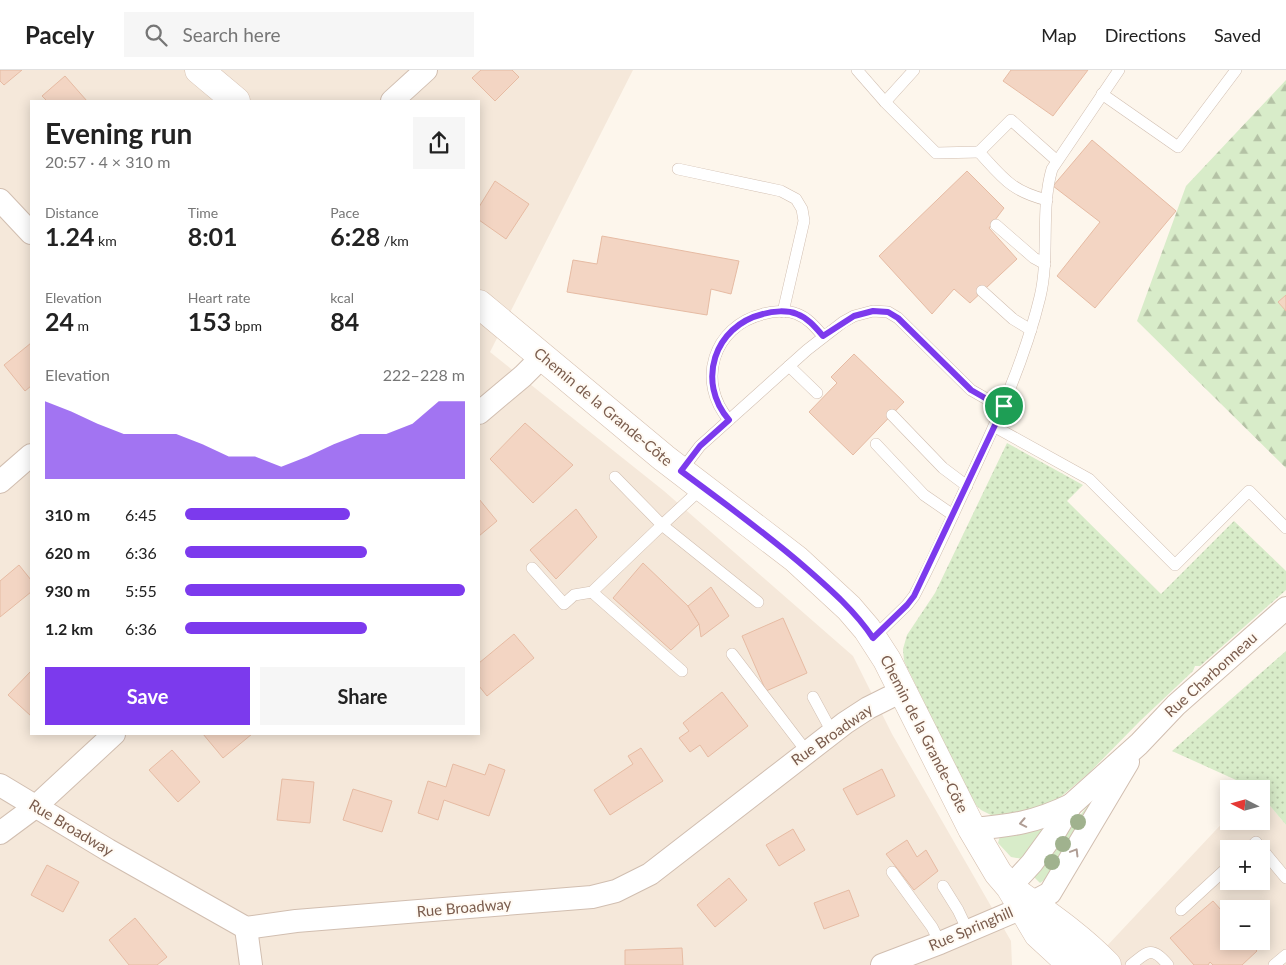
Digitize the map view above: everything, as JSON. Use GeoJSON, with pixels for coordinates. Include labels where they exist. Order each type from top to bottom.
{"type":"FeatureCollection","features":[{"type":"Feature","properties":{"kind":"main road"},"geometry":{"type":"LineString","coordinates":[[199,70],[235,100]]}},
{"type":"Feature","properties":{"kind":"main road","name":"Chemin de la Grande-Côte"},"geometry":{"type":"LineString","coordinates":[[481,309],[681,471],[781,547],[849,608],[873,638],[887,660],[972,829],[998,873],[1021,899],[1038,934],[1063,957],[1077,965]]}},
{"type":"Feature","properties":{"kind":"main road","name":"Chemin de la Grande-Côte"},"geometry":{"type":"LineString","coordinates":[[1021,899],[1059,922],[1111,964]]}},
{"type":"Feature","properties":{"kind":"street"},"geometry":{"type":"LineString","coordinates":[[393,100],[426,70]]}},
{"type":"Feature","properties":{"kind":"street"},"geometry":{"type":"LineString","coordinates":[[0,200],[30,232]]}},
{"type":"Feature","properties":{"kind":"street"},"geometry":{"type":"LineString","coordinates":[[480,411],[523,376],[542,357]]}},
{"type":"Feature","properties":{"kind":"street"},"geometry":{"type":"LineString","coordinates":[[0,482],[30,456]]}},
{"type":"Feature","properties":{"kind":"street","name":"Rue Charbonneau"},"geometry":{"type":"LineString","coordinates":[[972,829],[1002,827],[1032,821],[1054,814],[1071,805],[1139,744],[1176,705],[1286,608]]}},
{"type":"Feature","properties":{"kind":"street","name":"Rue Broadway"},"geometry":{"type":"LineString","coordinates":[[0,785],[108,850],[246,928],[296,921],[576,899],[616,891],[650,874],[832,732],[868,708],[902,691]]}},
{"type":"Feature","properties":{"kind":"street"},"geometry":{"type":"LineString","coordinates":[[0,833],[35,807],[113,735]]}},
{"type":"Feature","properties":{"kind":"street","name":"Rue Charbonneau"},"geometry":{"type":"LineString","coordinates":[[1071,805],[1032,864],[1021,899],[1050,893],[1139,744]]}},
{"type":"Feature","properties":{"kind":"street","name":"Rue Springhill"},"geometry":{"type":"LineString","coordinates":[[882,965],[968,930],[1021,899]]}},
{"type":"Feature","properties":{"kind":"street"},"geometry":{"type":"LineString","coordinates":[[246,928],[251,965]]}},
{"type":"Feature","properties":{"kind":"lane"},"geometry":{"type":"LineString","coordinates":[[857,70],[885,102],[936,153],[979,152],[1011,120],[1056,160]]}},
{"type":"Feature","properties":{"kind":"lane"},"geometry":{"type":"LineString","coordinates":[[885,102],[914,70]]}},
{"type":"Feature","properties":{"kind":"lane"},"geometry":{"type":"LineString","coordinates":[[873,638],[914,596],[995,427],[1031,330],[1040,295],[1045,264],[1049,179],[1056,160],[1119,70]]}},
{"type":"Feature","properties":{"kind":"lane"},"geometry":{"type":"LineString","coordinates":[[1102,94],[1178,147],[1236,70]]}},
{"type":"Feature","properties":{"kind":"lane"},"geometry":{"type":"LineString","coordinates":[[979,152],[1012,186],[1029,196],[1047,200]]}},
{"type":"Feature","properties":{"kind":"lane"},"geometry":{"type":"LineString","coordinates":[[678,169],[780,190],[791,195],[800,204],[804,221],[783,312]]}},
{"type":"Feature","properties":{"kind":"lane"},"geometry":{"type":"LineString","coordinates":[[996,225],[1034,258],[1045,264]]}},
{"type":"Feature","properties":{"kind":"lane"},"geometry":{"type":"LineString","coordinates":[[982,292],[1013,319],[1031,330]]}},
{"type":"Feature","properties":{"kind":"lane"},"geometry":{"type":"LineString","coordinates":[[681,471],[700,446],[823,336],[843,322],[864,312],[880,311],[894,314],[971,390],[1004,406]]}},
{"type":"Feature","properties":{"kind":"lane"},"geometry":{"type":"LineString","coordinates":[[729,420],[718,406],[712,389],[713,368],[718,350],[731,330],[744,320],[769,312],[783,312],[803,317],[823,336]]}},
{"type":"Feature","properties":{"kind":"lane"},"geometry":{"type":"LineString","coordinates":[[789,366],[817,393]]}},
{"type":"Feature","properties":{"kind":"lane"},"geometry":{"type":"LineString","coordinates":[[892,415],[943,468],[967,486]]}},
{"type":"Feature","properties":{"kind":"lane"},"geometry":{"type":"LineString","coordinates":[[995,427],[1089,479],[1176,565],[1249,491],[1286,528]]}},
{"type":"Feature","properties":{"kind":"lane"},"geometry":{"type":"LineString","coordinates":[[876,444],[924,495],[953,515]]}},
{"type":"Feature","properties":{"kind":"lane"},"geometry":{"type":"LineString","coordinates":[[615,477],[662,525],[758,602]]}},
{"type":"Feature","properties":{"kind":"lane"},"geometry":{"type":"LineString","coordinates":[[532,568],[564,604],[574,596],[592,592],[702,487]]}},
{"type":"Feature","properties":{"kind":"lane"},"geometry":{"type":"LineString","coordinates":[[592,592],[682,670]]}},
{"type":"Feature","properties":{"kind":"lane"},"geometry":{"type":"LineString","coordinates":[[732,654],[806,752]]}},
{"type":"Feature","properties":{"kind":"lane"},"geometry":{"type":"LineString","coordinates":[[813,697],[832,732]]}},
{"type":"Feature","properties":{"kind":"lane"},"geometry":{"type":"LineString","coordinates":[[1270,859],[1286,878]]}},
{"type":"Feature","properties":{"kind":"lane"},"geometry":{"type":"LineString","coordinates":[[892,872],[932,926],[940,943]]}},
{"type":"Feature","properties":{"kind":"lane"},"geometry":{"type":"LineString","coordinates":[[1181,910],[1220,874]]}},
{"type":"Feature","properties":{"kind":"lane"},"geometry":{"type":"LineString","coordinates":[[943,886],[968,930]]}},
{"type":"Feature","properties":{"kind":"lane"},"geometry":{"type":"LineString","coordinates":[[1111,964],[1151,952],[1159,954],[1168,965]]}},
{"type":"Feature","properties":{"kind":"lane"},"geometry":{"type":"LineString","coordinates":[[1274,965],[1286,955]]}},
{"type":"Feature","properties":{"kind":"shaded area"},"geometry":{"type":"Polygon","coordinates":[[[0,70],[633,70],[490,352],[664,491],[853,656],[892,734],[1011,941],[1012,965],[0,965],[0,70]]]}},
{"type":"Feature","properties":{"kind":"shaded area"},"geometry":{"type":"Polygon","coordinates":[[[1270,806],[1286,825],[1286,965],[1089,965],[1220,826],[1220,830],[1270,830],[1270,806]]]}},
{"type":"Feature","properties":{"kind":"green space"},"geometry":{"type":"Polygon","coordinates":[[[1286,80],[1286,295],[1278,302],[1286,311],[1286,468],[1137,321],[1186,186],[1286,80]]]}},
{"type":"Feature","properties":{"kind":"green space"},"geometry":{"type":"Polygon","coordinates":[[[1007,443],[1083,485],[1067,501],[1161,594],[1234,521],[1286,571],[1286,590],[1200,666],[1195,666],[1193,671],[1089,773],[1050,806],[995,817],[981,810],[972,801],[904,661],[903,649],[907,635],[935,593],[1007,443]]]}},
{"type":"Feature","properties":{"kind":"green space"},"geometry":{"type":"Polygon","coordinates":[[[1286,651],[1286,825],[1270,806],[1270,780],[1236,780],[1172,751],[1286,651]]]}},
{"type":"Feature","properties":{"kind":"green space"},"geometry":{"type":"Polygon","coordinates":[[[1089,804],[1091,806],[1047,878],[1040,883],[1033,876],[1089,804]]]}},
{"type":"Feature","properties":{"kind":"green space"},"geometry":{"type":"Polygon","coordinates":[[[1042,825],[1047,830],[1023,859],[1011,857],[998,843],[1000,836],[1042,825]]]}},
{"type":"Feature","properties":{"kind":"building"},"geometry":{"type":"Polygon","coordinates":[[[0,70],[22,70],[4,85],[0,81],[0,70]]]}},
{"type":"Feature","properties":{"kind":"building"},"geometry":{"type":"Polygon","coordinates":[[[481,70],[512,70],[519,77],[495,101],[472,78],[481,70]]]}},
{"type":"Feature","properties":{"kind":"building"},"geometry":{"type":"Polygon","coordinates":[[[1011,70],[1088,70],[1053,116],[1003,81],[1011,70]]]}},
{"type":"Feature","properties":{"kind":"building"},"geometry":{"type":"Polygon","coordinates":[[[65,76],[86,100],[46,100],[42,96],[65,76]]]}},
{"type":"Feature","properties":{"kind":"building"},"geometry":{"type":"Polygon","coordinates":[[[1092,140],[1176,211],[1095,308],[1057,276],[1100,222],[1053,186],[1092,140]]]}},
{"type":"Feature","properties":{"kind":"building"},"geometry":{"type":"Polygon","coordinates":[[[967,171],[1004,208],[989,228],[1017,259],[970,303],[954,289],[932,314],[879,256],[967,171]]]}},
{"type":"Feature","properties":{"kind":"building"},"geometry":{"type":"Polygon","coordinates":[[[495,181],[529,204],[506,239],[480,221],[480,205],[495,181]]]}},
{"type":"Feature","properties":{"kind":"building"},"geometry":{"type":"Polygon","coordinates":[[[602,236],[739,261],[731,294],[711,289],[707,315],[567,292],[573,260],[597,264],[602,236]]]}},
{"type":"Feature","properties":{"kind":"building"},"geometry":{"type":"Polygon","coordinates":[[[1286,295],[1286,311],[1278,302],[1286,295]]]}},
{"type":"Feature","properties":{"kind":"building"},"geometry":{"type":"Polygon","coordinates":[[[30,344],[30,387],[25,391],[4,365],[30,344]]]}},
{"type":"Feature","properties":{"kind":"building"},"geometry":{"type":"Polygon","coordinates":[[[854,354],[904,402],[853,455],[809,412],[837,383],[831,377],[854,354]]]}},
{"type":"Feature","properties":{"kind":"building"},"geometry":{"type":"Polygon","coordinates":[[[525,423],[573,465],[533,503],[490,459],[525,423]]]}},
{"type":"Feature","properties":{"kind":"building"},"geometry":{"type":"Polygon","coordinates":[[[480,500],[497,521],[480,535],[480,500]]]}},
{"type":"Feature","properties":{"kind":"building"},"geometry":{"type":"Polygon","coordinates":[[[576,509],[597,537],[556,579],[530,550],[576,509]]]}},
{"type":"Feature","properties":{"kind":"building"},"geometry":{"type":"Polygon","coordinates":[[[643,563],[688,606],[699,624],[671,650],[613,598],[643,563]]]}},
{"type":"Feature","properties":{"kind":"building"},"geometry":{"type":"Polygon","coordinates":[[[19,565],[30,579],[30,593],[0,617],[0,581],[19,565]]]}},
{"type":"Feature","properties":{"kind":"building"},"geometry":{"type":"Polygon","coordinates":[[[711,587],[729,616],[701,637],[699,624],[688,606],[711,587]]]}},
{"type":"Feature","properties":{"kind":"building"},"geometry":{"type":"Polygon","coordinates":[[[783,618],[807,673],[766,691],[742,636],[783,618]]]}},
{"type":"Feature","properties":{"kind":"building"},"geometry":{"type":"Polygon","coordinates":[[[514,634],[534,658],[487,696],[480,687],[480,662],[514,634]]]}},
{"type":"Feature","properties":{"kind":"building"},"geometry":{"type":"Polygon","coordinates":[[[30,672],[30,715],[8,695],[30,672]]]}},
{"type":"Feature","properties":{"kind":"building"},"geometry":{"type":"Polygon","coordinates":[[[722,692],[748,726],[708,757],[700,745],[690,752],[679,738],[689,731],[683,723],[722,692]]]}},
{"type":"Feature","properties":{"kind":"building"},"geometry":{"type":"Polygon","coordinates":[[[204,735],[251,735],[223,758],[204,735]]]}},
{"type":"Feature","properties":{"kind":"building"},"geometry":{"type":"Polygon","coordinates":[[[641,748],[663,781],[610,815],[594,790],[633,764],[628,756],[641,748]]]}},
{"type":"Feature","properties":{"kind":"building"},"geometry":{"type":"Polygon","coordinates":[[[172,750],[200,782],[178,802],[149,770],[172,750]]]}},
{"type":"Feature","properties":{"kind":"building"},"geometry":{"type":"Polygon","coordinates":[[[453,764],[485,775],[489,764],[505,770],[489,816],[444,800],[438,820],[418,813],[428,781],[446,787],[453,764]]]}},
{"type":"Feature","properties":{"kind":"building"},"geometry":{"type":"Polygon","coordinates":[[[882,769],[895,796],[857,815],[843,789],[882,769]]]}},
{"type":"Feature","properties":{"kind":"building"},"geometry":{"type":"Polygon","coordinates":[[[282,779],[314,782],[310,823],[277,820],[282,779]]]}},
{"type":"Feature","properties":{"kind":"building"},"geometry":{"type":"Polygon","coordinates":[[[353,789],[392,801],[382,832],[343,820],[353,789]]]}},
{"type":"Feature","properties":{"kind":"building"},"geometry":{"type":"Polygon","coordinates":[[[793,829],[805,850],[779,866],[766,845],[793,829]]]}},
{"type":"Feature","properties":{"kind":"building"},"geometry":{"type":"Polygon","coordinates":[[[907,840],[917,857],[926,850],[938,871],[914,890],[886,854],[907,840]]]}},
{"type":"Feature","properties":{"kind":"building"},"geometry":{"type":"Polygon","coordinates":[[[47,865],[79,882],[63,912],[31,895],[47,865]]]}},
{"type":"Feature","properties":{"kind":"building"},"geometry":{"type":"Polygon","coordinates":[[[729,878],[747,900],[715,927],[697,905],[729,878]]]}},
{"type":"Feature","properties":{"kind":"building"},"geometry":{"type":"Polygon","coordinates":[[[849,890],[859,916],[824,929],[814,903],[849,890]]]}},
{"type":"Feature","properties":{"kind":"building"},"geometry":{"type":"Polygon","coordinates":[[[1213,901],[1220,909],[1220,950],[1257,951],[1242,965],[1213,965],[1210,962],[1208,965],[1194,965],[1170,938],[1213,901]]]}},
{"type":"Feature","properties":{"kind":"building"},"geometry":{"type":"Polygon","coordinates":[[[135,918],[167,957],[157,965],[129,965],[109,940],[135,918]]]}},
{"type":"Feature","properties":{"kind":"building"},"geometry":{"type":"Polygon","coordinates":[[[682,948],[683,965],[625,965],[625,950],[682,948]]]}},
{"type":"Feature","properties":{"kind":"route"},"geometry":{"type":"LineString","coordinates":[[880,311],[894,314],[971,390],[1004,406],[914,596],[896,617],[873,638],[867,628],[849,608],[819,580],[781,547],[681,471],[700,446],[729,420],[720,410],[712,389],[713,368],[718,350],[731,330],[737,325],[751,317],[769,312],[797,314],[810,322],[823,336],[843,322],[864,312],[880,311]]}}]}
